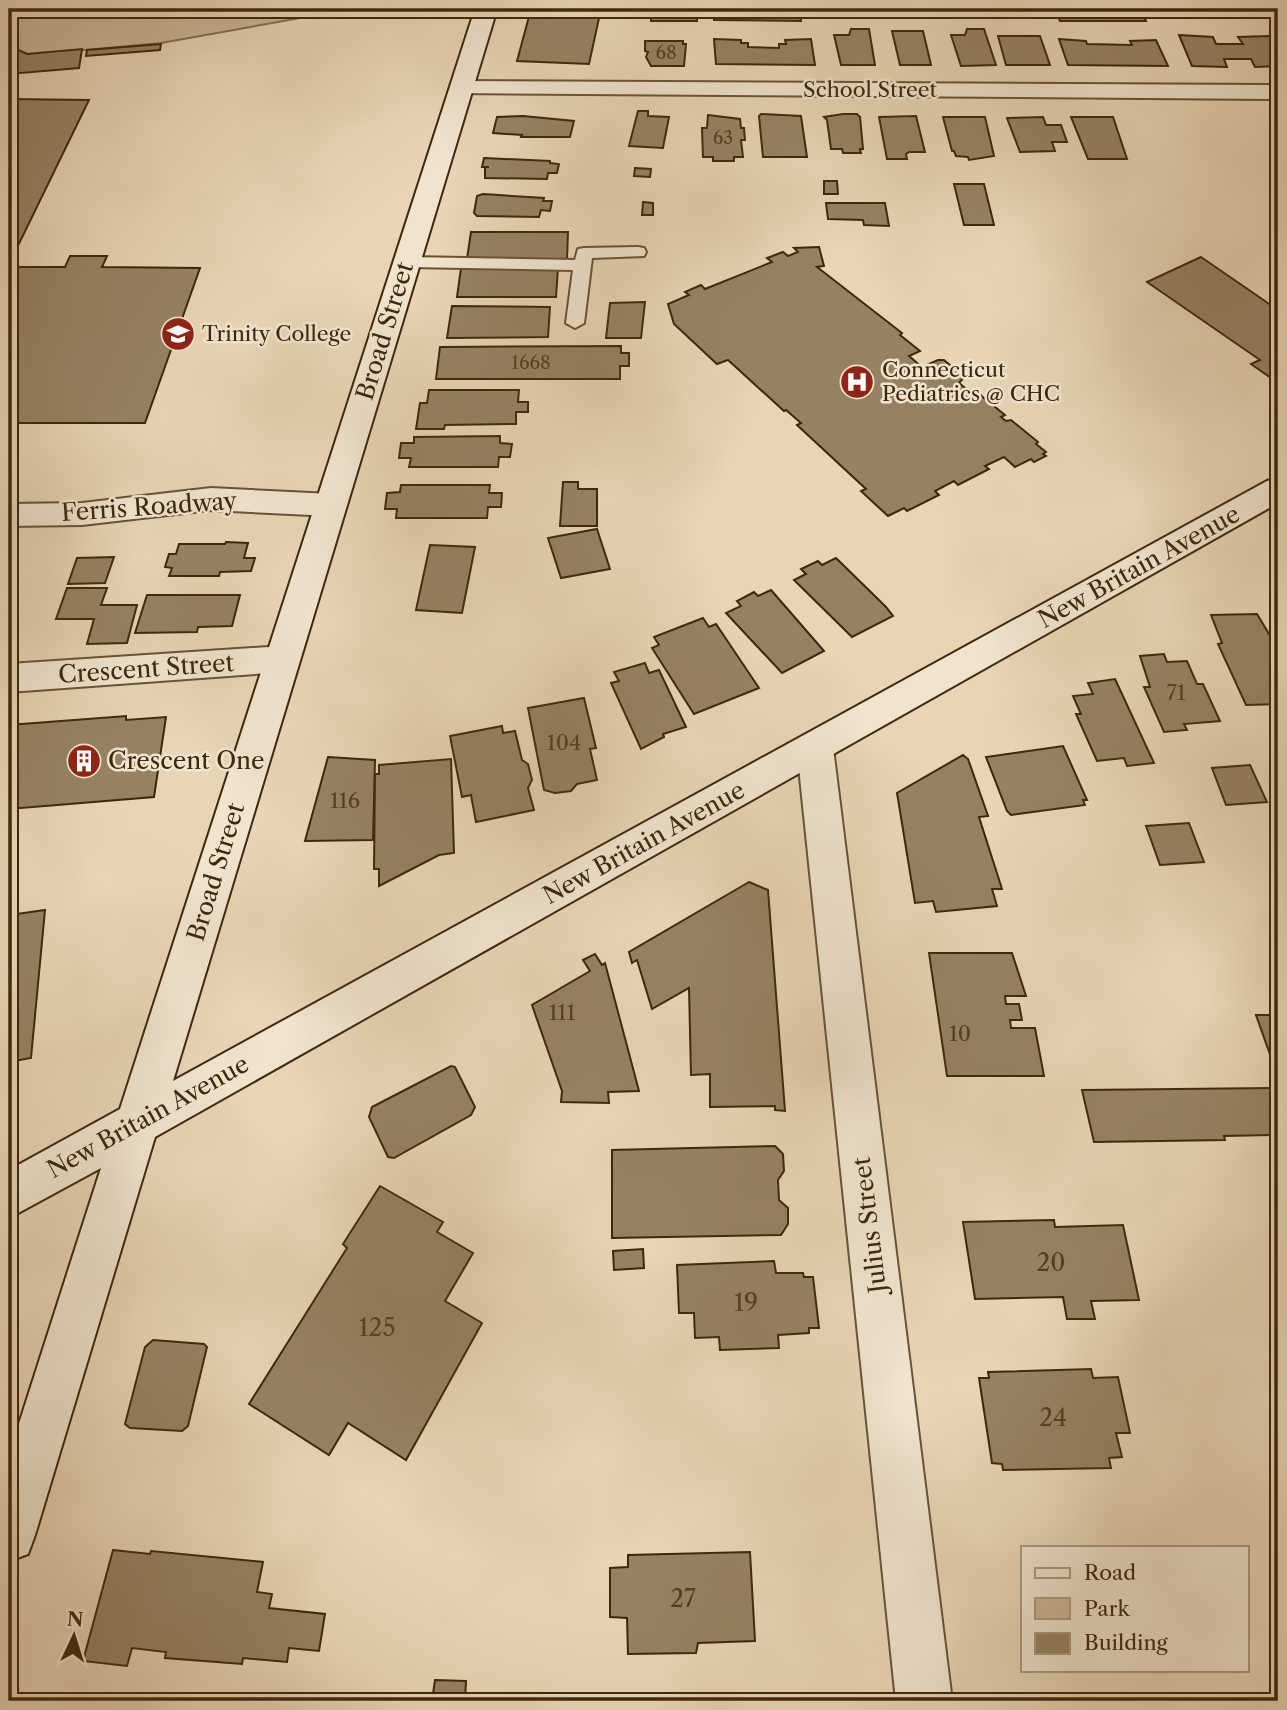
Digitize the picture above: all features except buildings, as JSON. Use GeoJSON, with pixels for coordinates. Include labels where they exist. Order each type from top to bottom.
{"type":"FeatureCollection","features":[{"type":"Feature","properties":{"kind":"main road","name":"Broad Street"},"geometry":{"type":"LineString","coordinates":[[9,1535],[18,1475],[137,1124],[486,9]]}},
{"type":"Feature","properties":{"kind":"main road","name":"School Street"},"geometry":{"type":"LineString","coordinates":[[461,88],[1278,92]]}},
{"type":"Feature","properties":{"kind":"main road","name":"New Britain Avenue"},"geometry":{"type":"LineString","coordinates":[[9,1195],[1278,489]]}},
{"type":"Feature","properties":{"kind":"main road","name":"Ferris Roadway"},"geometry":{"type":"LineString","coordinates":[[9,515],[82,513],[211,499],[331,505]]}},
{"type":"Feature","properties":{"kind":"main road","name":"Crescent Street"},"geometry":{"type":"LineString","coordinates":[[9,678],[283,659]]}},
{"type":"Feature","properties":{"kind":"main road","name":"Julius Street"},"geometry":{"type":"LineString","coordinates":[[815,748],[924,1701]]}},
{"type":"Feature","properties":{"kind":"lane"},"geometry":{"type":"LineString","coordinates":[[575,323],[584,253],[638,252]]}},
{"type":"Feature","properties":{"kind":"lane"},"geometry":{"type":"LineString","coordinates":[[407,262],[583,265]]}},
{"type":"Feature","properties":{"kind":"green space"},"geometry":{"type":"Polygon","coordinates":[[[9,9],[350,9],[161,43],[30,55],[9,46],[9,9]]]}},
{"type":"Feature","properties":{"kind":"place","name":"Trinity College"},"geometry":{"type":"Point","coordinates":[178,334]}},
{"type":"Feature","properties":{"kind":"place","name":"Connecticut Pediatrics @ CHC"},"geometry":{"type":"Point","coordinates":[857,382]}},
{"type":"Feature","properties":{"kind":"place","name":"Crescent One"},"geometry":{"type":"Point","coordinates":[84,761]}}]}
